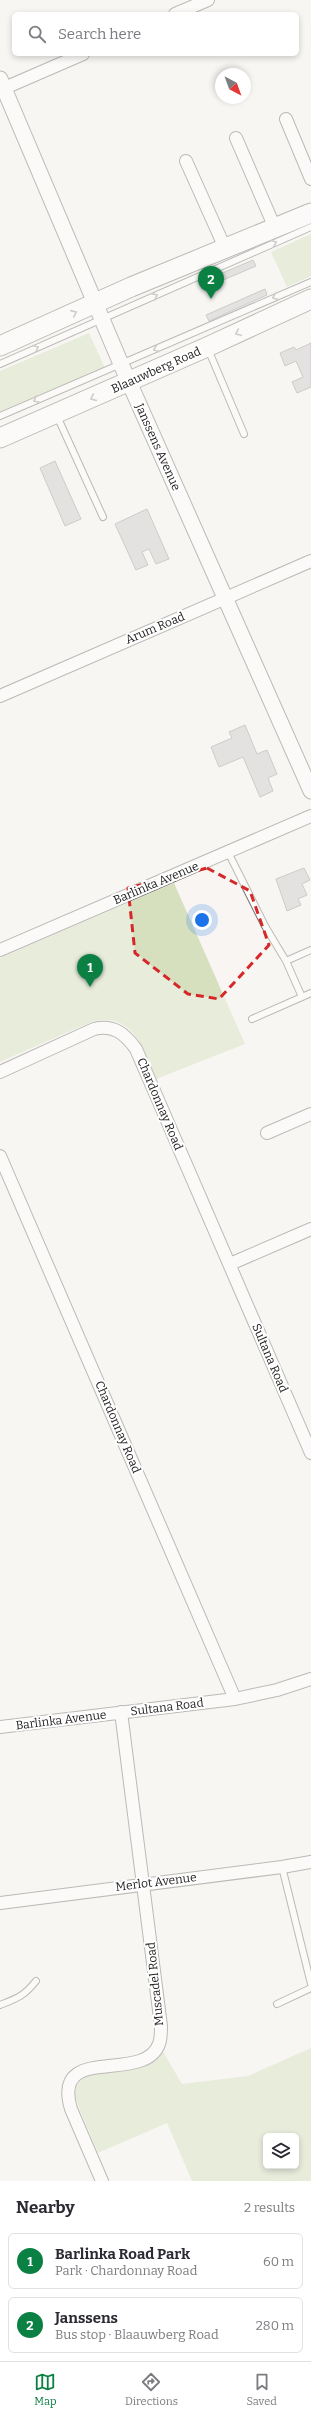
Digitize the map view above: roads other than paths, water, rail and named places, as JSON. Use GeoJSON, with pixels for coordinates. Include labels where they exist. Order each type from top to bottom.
{"type":"FeatureCollection","features":[{"type":"Feature","properties":{"kind":"main road"},"geometry":{"type":"LineString","coordinates":[[0,346],[100,311],[225,248],[311,213]]}},
{"type":"Feature","properties":{"kind":"main road","name":"Blaauwberg Road"},"geometry":{"type":"LineString","coordinates":[[0,438],[56,415],[311,299]]}},
{"type":"Feature","properties":{"kind":"street"},"geometry":{"type":"LineString","coordinates":[[180,12],[208,0]]}},
{"type":"Feature","properties":{"kind":"street"},"geometry":{"type":"LineString","coordinates":[[1,86],[78,56]]}},
{"type":"Feature","properties":{"kind":"street","name":"Janssens Avenue"},"geometry":{"type":"LineString","coordinates":[[1,86],[100,311],[121,364],[311,791]]}},
{"type":"Feature","properties":{"kind":"street"},"geometry":{"type":"LineString","coordinates":[[286,119],[311,179]]}},
{"type":"Feature","properties":{"kind":"street"},"geometry":{"type":"LineString","coordinates":[[236,138],[275,228]]}},
{"type":"Feature","properties":{"kind":"street"},"geometry":{"type":"LineString","coordinates":[[186,161],[225,248]]}},
{"type":"Feature","properties":{"kind":"street","name":"Arum Road"},"geometry":{"type":"LineString","coordinates":[[0,696],[311,561]]}},
{"type":"Feature","properties":{"kind":"street","name":"Barlinka Avenue"},"geometry":{"type":"LineString","coordinates":[[0,950],[311,816]]}},
{"type":"Feature","properties":{"kind":"street","name":"Chardonnay Road"},"geometry":{"type":"LineString","coordinates":[[0,1072],[94,1029],[110,1028],[126,1035],[136,1048],[230,1264]]}},
{"type":"Feature","properties":{"kind":"street"},"geometry":{"type":"LineString","coordinates":[[267,1133],[311,1114]]}},
{"type":"Feature","properties":{"kind":"street","name":"Chardonnay Road"},"geometry":{"type":"LineString","coordinates":[[0,1156],[235,1699]]}},
{"type":"Feature","properties":{"kind":"street"},"geometry":{"type":"LineString","coordinates":[[230,1264],[311,1229]]}},
{"type":"Feature","properties":{"kind":"street","name":"Sultana Road"},"geometry":{"type":"LineString","coordinates":[[230,1264],[311,1453]]}},
{"type":"Feature","properties":{"kind":"street","name":"Sultana Road"},"geometry":{"type":"LineString","coordinates":[[144,1884],[121,1712],[235,1699],[288,1687],[311,1679]]}},
{"type":"Feature","properties":{"kind":"street","name":"Barlinka Avenue"},"geometry":{"type":"LineString","coordinates":[[0,1727],[121,1712]]}},
{"type":"Feature","properties":{"kind":"street","name":"Merlot Avenue"},"geometry":{"type":"LineString","coordinates":[[0,1903],[282,1868],[311,1862]]}},
{"type":"Feature","properties":{"kind":"street","name":"Muscadel Road"},"geometry":{"type":"LineString","coordinates":[[102,2181],[71,2109],[68,2093],[74,2077],[81,2071],[95,2067],[125,2065],[140,2061],[155,2051],[160,2044],[161,2026],[144,1884]]}},
{"type":"Feature","properties":{"kind":"lane"},"geometry":{"type":"LineString","coordinates":[[0,364],[100,311],[311,227]]}},
{"type":"Feature","properties":{"kind":"lane"},"geometry":{"type":"LineString","coordinates":[[0,416],[311,282]]}},
{"type":"Feature","properties":{"kind":"lane"},"geometry":{"type":"LineString","coordinates":[[207,347],[244,434]]}},
{"type":"Feature","properties":{"kind":"lane"},"geometry":{"type":"LineString","coordinates":[[56,415],[103,517]]}},
{"type":"Feature","properties":{"kind":"lane"},"geometry":{"type":"LineString","coordinates":[[228,852],[265,926],[286,961],[302,998]]}},
{"type":"Feature","properties":{"kind":"lane"},"geometry":{"type":"LineString","coordinates":[[286,961],[311,950]]}},
{"type":"Feature","properties":{"kind":"lane"},"geometry":{"type":"LineString","coordinates":[[252,1019],[311,993]]}},
{"type":"Feature","properties":{"kind":"lane"},"geometry":{"type":"LineString","coordinates":[[282,1868],[311,1984]]}},
{"type":"Feature","properties":{"kind":"lane"},"geometry":{"type":"LineString","coordinates":[[0,2005],[16,2000],[26,1994],[36,1981]]}},
{"type":"Feature","properties":{"kind":"lane"},"geometry":{"type":"LineString","coordinates":[[277,2004],[311,1988]]}},
{"type":"Feature","properties":{"kind":"place","name":"Janssens"},"geometry":{"type":"Point","coordinates":[211,299]}},
{"type":"Feature","properties":{"kind":"place","name":"Barlinka Road Park"},"geometry":{"type":"Point","coordinates":[90,987]}}]}
